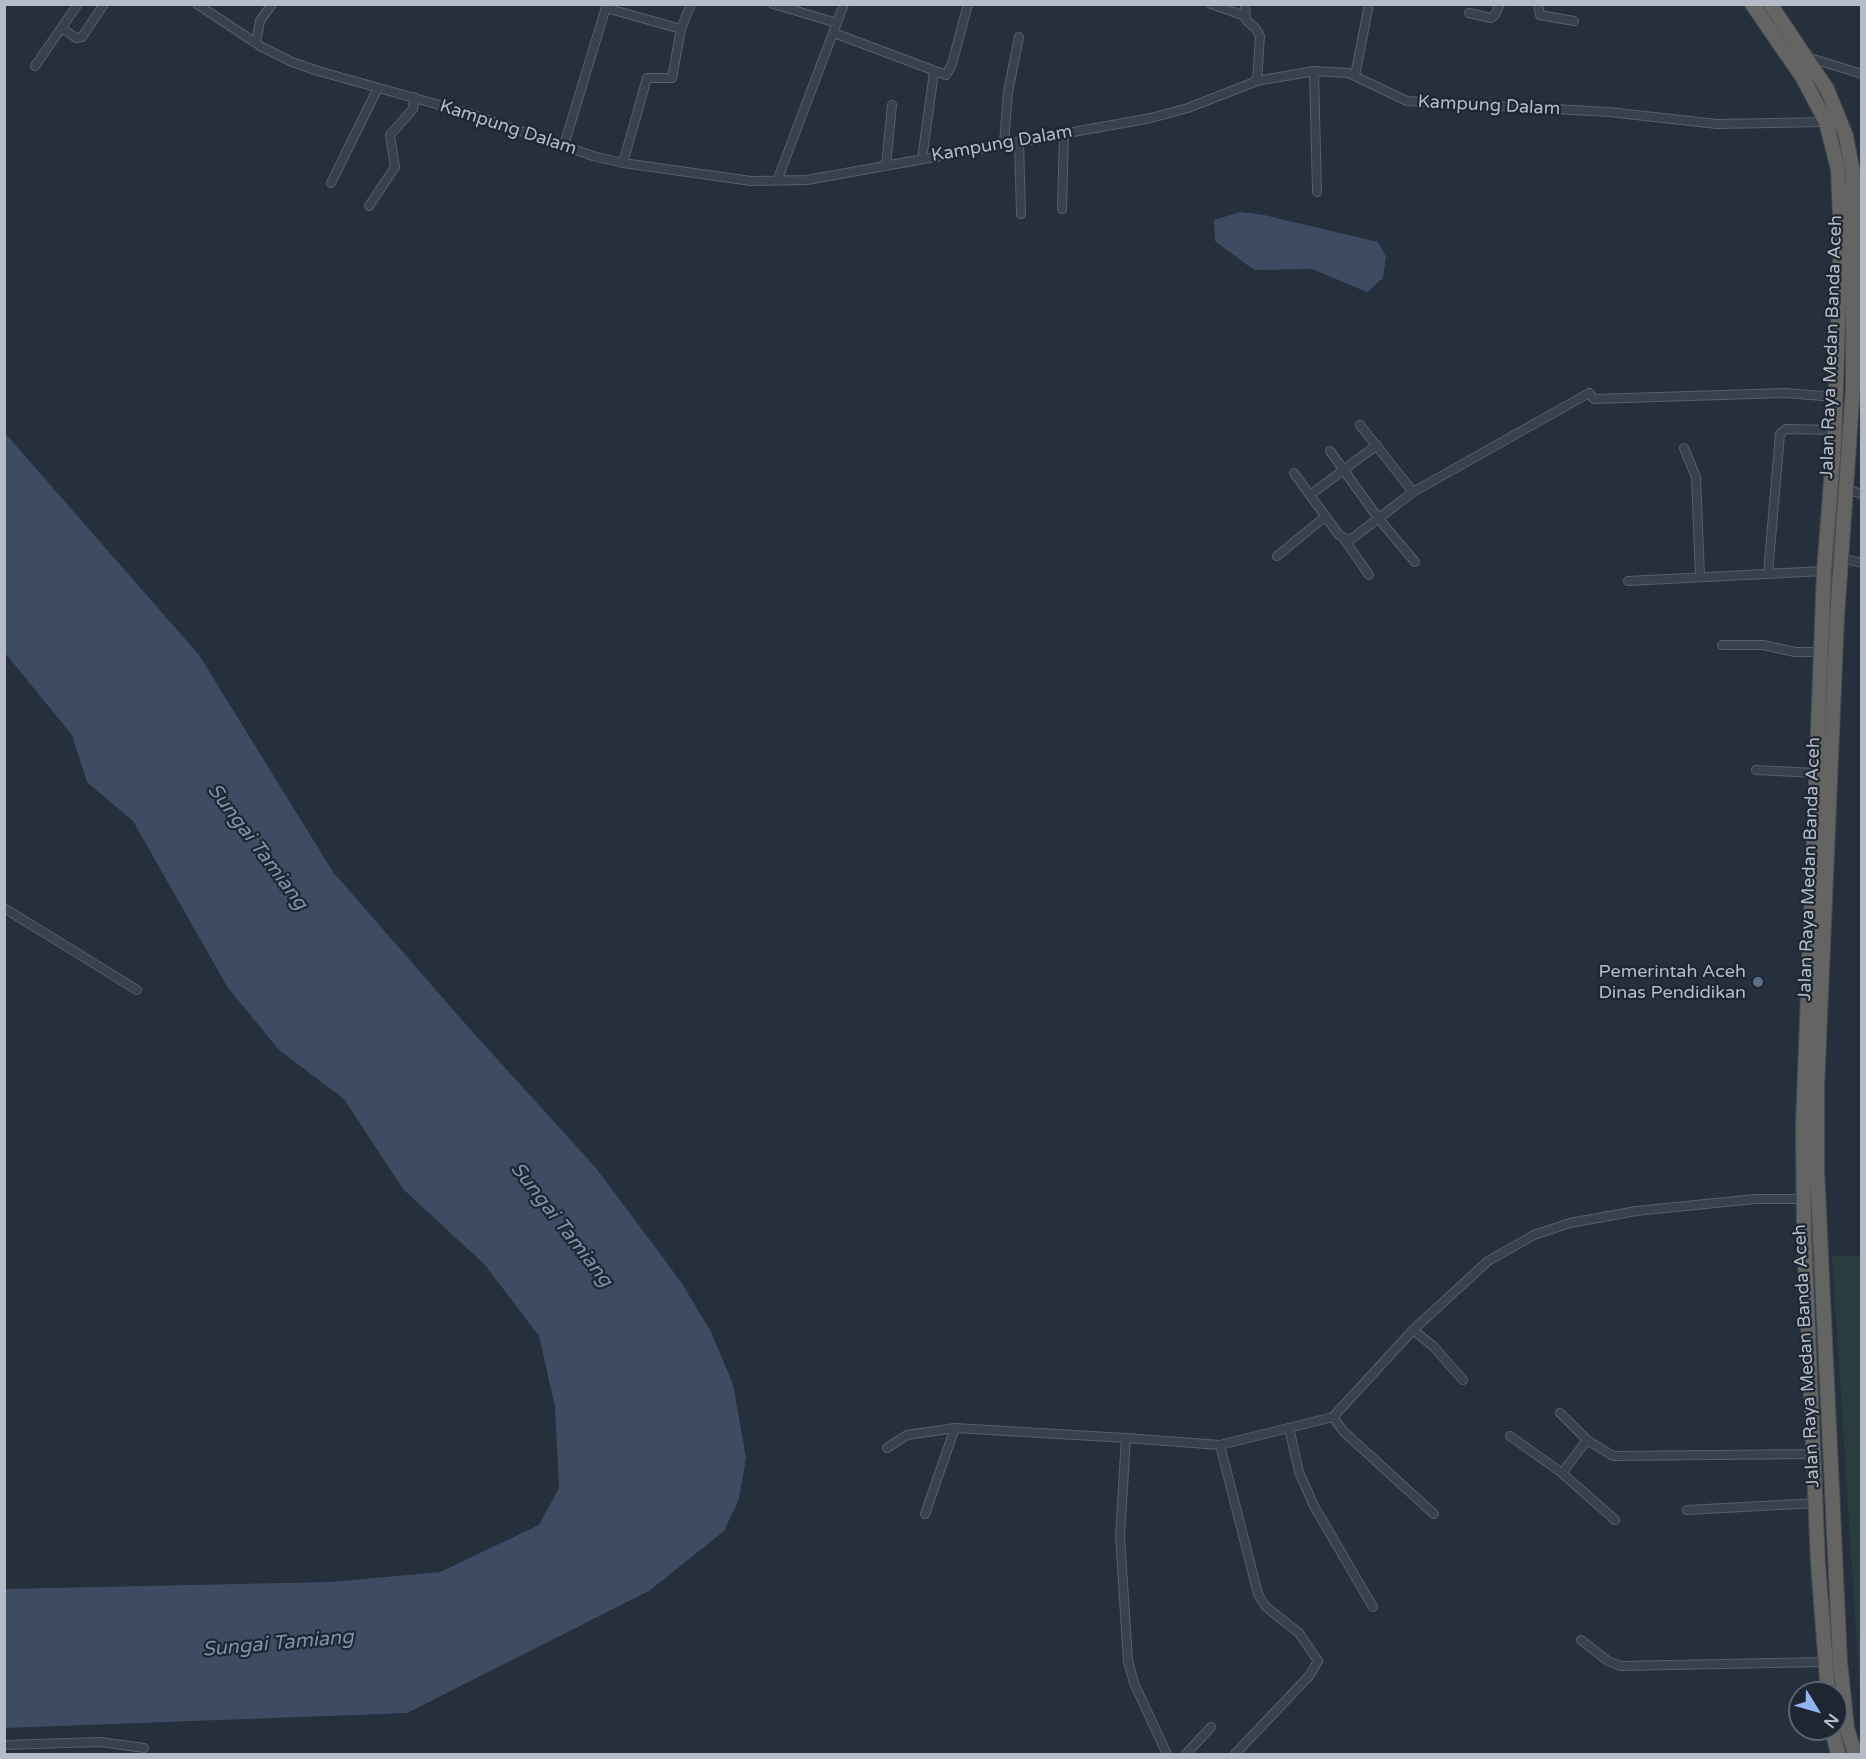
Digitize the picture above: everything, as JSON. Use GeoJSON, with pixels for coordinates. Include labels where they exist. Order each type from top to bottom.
{"type":"FeatureCollection","features":[{"type":"Feature","properties":{"kind":"highway","name":"Jalan Raya Medan Banda Aceh"},"geometry":{"type":"LineString","coordinates":[[1752,4],[1803,78],[1826,122],[1838,169],[1841,239],[1836,397],[1824,571],[1811,930],[1804,1055],[1803,1199],[1818,1563],[1826,1681]]}},
{"type":"Feature","properties":{"kind":"highway","name":"Jalan Raya Medan Banda Aceh"},"geometry":{"type":"LineString","coordinates":[[1770,4],[1827,89],[1840,117],[1853,173],[1858,329],[1841,558],[1826,931],[1817,1087],[1816,1169],[1833,1561],[1846,1719],[1855,1755]]}},
{"type":"Feature","properties":{"kind":"highway"},"geometry":{"type":"LineString","coordinates":[[1834,437],[1849,444]]}},
{"type":"Feature","properties":{"kind":"highway"},"geometry":{"type":"LineString","coordinates":[[1819,719],[1834,719]]}},
{"type":"Feature","properties":{"kind":"highway"},"geometry":{"type":"LineString","coordinates":[[1811,930],[1826,931]]}},
{"type":"Feature","properties":{"kind":"highway"},"geometry":{"type":"LineString","coordinates":[[1818,1563],[1833,1561]]}},
{"type":"Feature","properties":{"kind":"street"},"geometry":{"type":"LineString","coordinates":[[35,66],[78,4]]}},
{"type":"Feature","properties":{"kind":"street"},"geometry":{"type":"LineString","coordinates":[[62,28],[76,38],[82,37],[104,4]]}},
{"type":"Feature","properties":{"kind":"street","name":"Kampung Dalam"},"geometry":{"type":"LineString","coordinates":[[197,4],[256,43],[292,62],[414,97],[624,163],[751,181],[807,180],[1171,114],[1257,81],[1314,72],[1342,72],[1407,102],[1609,112],[1717,124],[1826,122]]}},
{"type":"Feature","properties":{"kind":"street"},"geometry":{"type":"LineString","coordinates":[[256,43],[260,21],[272,4]]}},
{"type":"Feature","properties":{"kind":"street"},"geometry":{"type":"LineString","coordinates":[[624,163],[647,78],[672,78],[681,29],[691,4]]}},
{"type":"Feature","properties":{"kind":"street"},"geometry":{"type":"LineString","coordinates":[[773,4],[837,23]]}},
{"type":"Feature","properties":{"kind":"street"},"geometry":{"type":"LineString","coordinates":[[777,182],[844,4]]}},
{"type":"Feature","properties":{"kind":"street"},"geometry":{"type":"LineString","coordinates":[[834,33],[943,75],[948,72],[968,4]]}},
{"type":"Feature","properties":{"kind":"street"},"geometry":{"type":"LineString","coordinates":[[1211,4],[1245,16],[1260,36],[1257,81]]}},
{"type":"Feature","properties":{"kind":"street"},"geometry":{"type":"LineString","coordinates":[[1245,4],[1245,16]]}},
{"type":"Feature","properties":{"kind":"street"},"geometry":{"type":"LineString","coordinates":[[1354,76],[1369,4]]}},
{"type":"Feature","properties":{"kind":"street"},"geometry":{"type":"LineString","coordinates":[[1469,13],[1491,18],[1500,4]]}},
{"type":"Feature","properties":{"kind":"street"},"geometry":{"type":"LineString","coordinates":[[1538,4],[1540,15],[1574,21]]}},
{"type":"Feature","properties":{"kind":"street"},"geometry":{"type":"LineString","coordinates":[[564,146],[607,6],[681,29]]}},
{"type":"Feature","properties":{"kind":"street"},"geometry":{"type":"LineString","coordinates":[[1004,144],[1010,74],[1019,37]]}},
{"type":"Feature","properties":{"kind":"street"},"geometry":{"type":"LineString","coordinates":[[1806,57],[1862,74]]}},
{"type":"Feature","properties":{"kind":"street"},"geometry":{"type":"LineString","coordinates":[[922,159],[934,72]]}},
{"type":"Feature","properties":{"kind":"street"},"geometry":{"type":"LineString","coordinates":[[1314,72],[1317,192]]}},
{"type":"Feature","properties":{"kind":"street"},"geometry":{"type":"LineString","coordinates":[[331,183],[378,88]]}},
{"type":"Feature","properties":{"kind":"street"},"geometry":{"type":"LineString","coordinates":[[369,206],[395,167],[390,135],[413,109],[414,97]]}},
{"type":"Feature","properties":{"kind":"street"},"geometry":{"type":"LineString","coordinates":[[886,166],[892,105]]}},
{"type":"Feature","properties":{"kind":"street"},"geometry":{"type":"LineString","coordinates":[[1062,209],[1064,132]]}},
{"type":"Feature","properties":{"kind":"street"},"geometry":{"type":"LineString","coordinates":[[1019,141],[1021,214]]}},
{"type":"Feature","properties":{"kind":"street"},"geometry":{"type":"LineString","coordinates":[[1344,539],[1350,540],[1413,492],[1589,393],[1594,399],[1785,393],[1836,397]]}},
{"type":"Feature","properties":{"kind":"street"},"geometry":{"type":"LineString","coordinates":[[1360,424],[1413,492]]}},
{"type":"Feature","properties":{"kind":"street"},"geometry":{"type":"LineString","coordinates":[[1768,573],[1780,434],[1786,429],[1834,437]]}},
{"type":"Feature","properties":{"kind":"street"},"geometry":{"type":"LineString","coordinates":[[1310,495],[1377,446]]}},
{"type":"Feature","properties":{"kind":"street"},"geometry":{"type":"LineString","coordinates":[[1684,448],[1696,477],[1700,577]]}},
{"type":"Feature","properties":{"kind":"street"},"geometry":{"type":"LineString","coordinates":[[1330,451],[1379,519],[1415,562]]}},
{"type":"Feature","properties":{"kind":"street"},"geometry":{"type":"LineString","coordinates":[[1294,473],[1369,575]]}},
{"type":"Feature","properties":{"kind":"street"},"geometry":{"type":"LineString","coordinates":[[1846,489],[1862,494]]}},
{"type":"Feature","properties":{"kind":"street"},"geometry":{"type":"LineString","coordinates":[[1277,556],[1326,516]]}},
{"type":"Feature","properties":{"kind":"street"},"geometry":{"type":"LineString","coordinates":[[1841,558],[1862,563]]}},
{"type":"Feature","properties":{"kind":"street"},"geometry":{"type":"LineString","coordinates":[[1628,581],[1824,571]]}},
{"type":"Feature","properties":{"kind":"street"},"geometry":{"type":"LineString","coordinates":[[1722,645],[1763,645],[1795,652],[1822,652]]}},
{"type":"Feature","properties":{"kind":"street"},"geometry":{"type":"LineString","coordinates":[[1756,770],[1816,773]]}},
{"type":"Feature","properties":{"kind":"street"},"geometry":{"type":"LineString","coordinates":[[4,908],[137,990]]}},
{"type":"Feature","properties":{"kind":"street"},"geometry":{"type":"LineString","coordinates":[[886,1448],[907,1435],[955,1428],[1220,1445],[1333,1417],[1413,1330],[1488,1261],[1534,1235],[1570,1223],[1636,1211],[1755,1199],[1803,1199]]}},
{"type":"Feature","properties":{"kind":"street"},"geometry":{"type":"LineString","coordinates":[[1413,1330],[1433,1346],[1463,1380]]}},
{"type":"Feature","properties":{"kind":"street"},"geometry":{"type":"LineString","coordinates":[[1560,1413],[1587,1440],[1608,1454],[1622,1457],[1815,1454]]}},
{"type":"Feature","properties":{"kind":"street"},"geometry":{"type":"LineString","coordinates":[[1333,1417],[1344,1432],[1434,1514]]}},
{"type":"Feature","properties":{"kind":"street"},"geometry":{"type":"LineString","coordinates":[[925,1514],[955,1428]]}},
{"type":"Feature","properties":{"kind":"street"},"geometry":{"type":"LineString","coordinates":[[1289,1428],[1299,1472],[1314,1506],[1373,1607]]}},
{"type":"Feature","properties":{"kind":"street"},"geometry":{"type":"LineString","coordinates":[[1510,1436],[1562,1473],[1615,1520]]}},
{"type":"Feature","properties":{"kind":"street"},"geometry":{"type":"LineString","coordinates":[[1126,1438],[1120,1536],[1128,1661],[1134,1683],[1167,1755]]}},
{"type":"Feature","properties":{"kind":"street"},"geometry":{"type":"LineString","coordinates":[[1562,1473],[1587,1440]]}},
{"type":"Feature","properties":{"kind":"street"},"geometry":{"type":"LineString","coordinates":[[1220,1445],[1258,1594],[1266,1607],[1299,1633],[1318,1661],[1310,1674],[1235,1755]]}},
{"type":"Feature","properties":{"kind":"street"},"geometry":{"type":"LineString","coordinates":[[1688,1510],[1817,1503]]}},
{"type":"Feature","properties":{"kind":"street"},"geometry":{"type":"LineString","coordinates":[[1581,1640],[1620,1666],[1824,1662]]}},
{"type":"Feature","properties":{"kind":"street"},"geometry":{"type":"LineString","coordinates":[[1186,1755],[1211,1727]]}},
{"type":"Feature","properties":{"kind":"street"},"geometry":{"type":"LineString","coordinates":[[4,1745],[100,1742],[144,1748]]}},
{"type":"Feature","properties":{"kind":"shaded area"},"geometry":{"type":"Polygon","coordinates":[[[1832,1256],[1861,1256],[1861,1710],[1832,1256]]]}},
{"type":"Feature","properties":{"kind":"water"},"geometry":{"type":"Polygon","coordinates":[[[1241,212],[1264,215],[1378,242],[1386,256],[1383,278],[1367,292],[1312,269],[1254,270],[1215,241],[1214,220],[1241,212]]]}},
{"type":"Feature","properties":{"kind":"water","name":"Sungai Tamiang"},"geometry":{"type":"Polygon","coordinates":[[[4,432],[199,655],[333,872],[469,1028],[596,1168],[681,1282],[711,1332],[733,1384],[746,1458],[739,1499],[724,1531],[649,1591],[407,1713],[5,1728],[5,1589],[331,1582],[440,1572],[539,1525],[559,1488],[555,1407],[539,1336],[485,1265],[403,1189],[344,1099],[279,1050],[228,988],[133,821],[87,782],[72,735],[5,653],[4,432]]]}},
{"type":"Feature","properties":{"kind":"place","name":"Pemerintah Aceh Dinas Pendidikan"},"geometry":{"type":"Point","coordinates":[1758,982]}}]}
